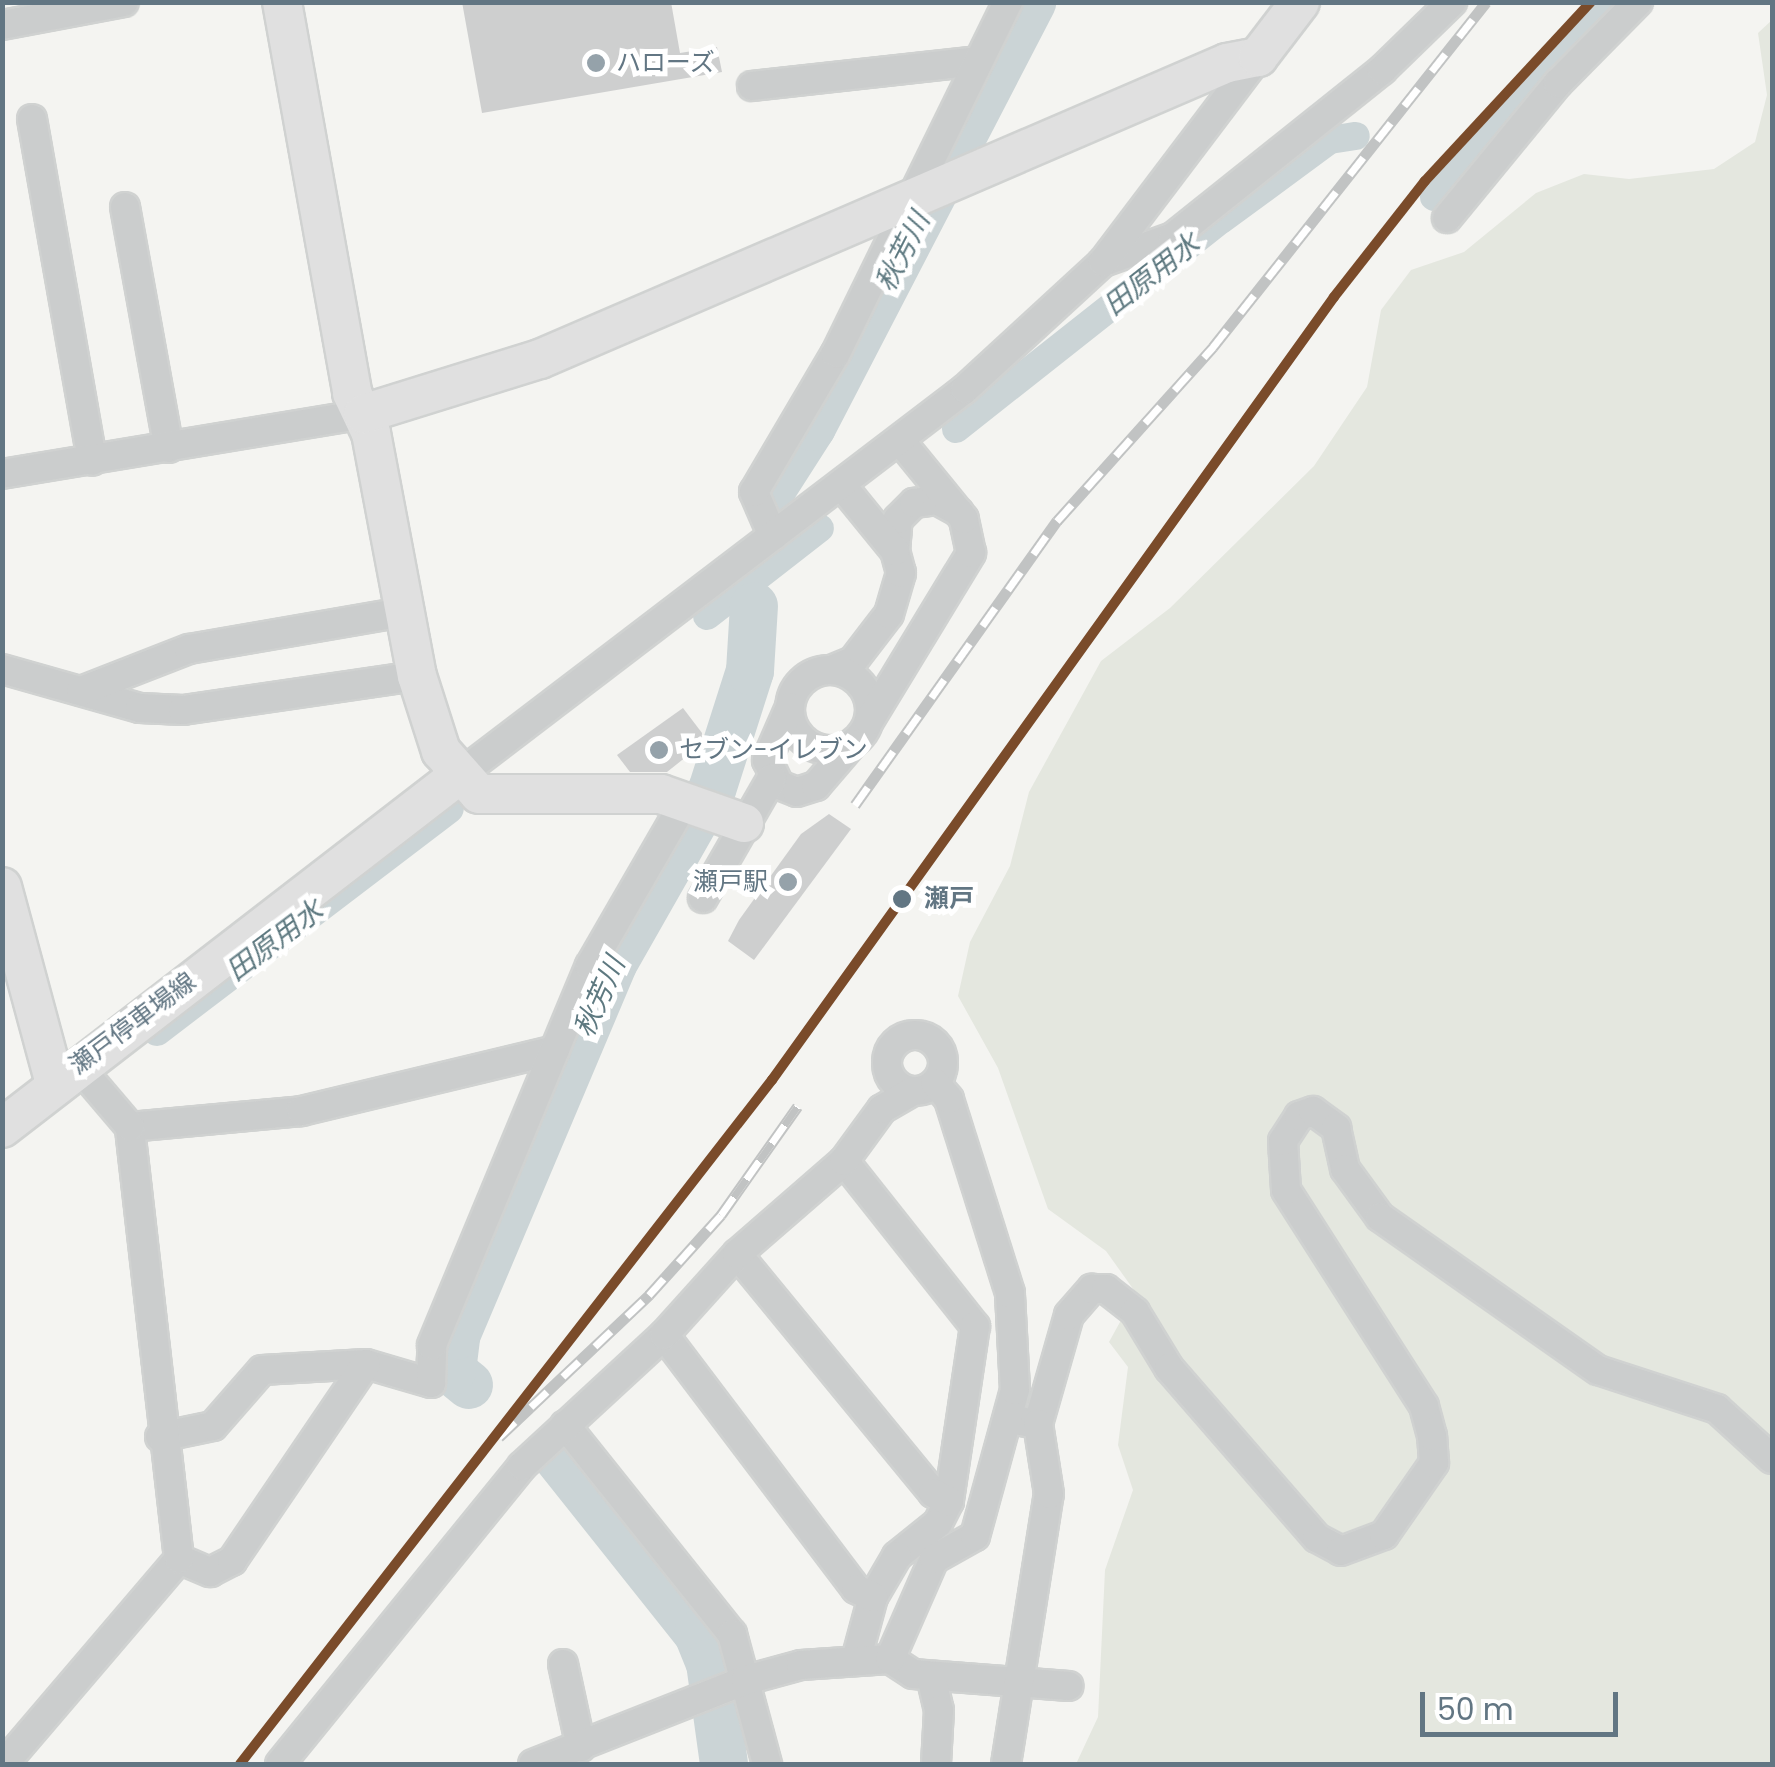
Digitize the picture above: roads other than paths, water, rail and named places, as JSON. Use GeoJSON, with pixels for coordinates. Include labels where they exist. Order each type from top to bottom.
{"type":"FeatureCollection","features":[{"type":"Feature","properties":{"kind":"street"},"geometry":{"type":"LineString","coordinates":[[2,25],[72,7],[124,2]]}},
{"type":"Feature","properties":{"kind":"street"},"geometry":{"type":"LineString","coordinates":[[282,2],[352,394],[363,414],[417,676],[441,751],[458,776],[496,797],[717,811]]}},
{"type":"Feature","properties":{"kind":"street"},"geometry":{"type":"LineString","coordinates":[[774,536],[754,492],[915,198],[1008,2]]}},
{"type":"Feature","properties":{"kind":"street"},"geometry":{"type":"LineString","coordinates":[[458,776],[902,442],[1102,262],[1300,2]]}},
{"type":"Feature","properties":{"kind":"street"},"geometry":{"type":"LineString","coordinates":[[1102,262],[1173,237],[1382,70],[1452,2]]}},
{"type":"Feature","properties":{"kind":"street"},"geometry":{"type":"LineString","coordinates":[[1447,218],[1558,83],[1638,2]]}},
{"type":"Feature","properties":{"kind":"street"},"geometry":{"type":"LineString","coordinates":[[2,474],[363,414],[540,360],[1227,63],[1258,57]]}},
{"type":"Feature","properties":{"kind":"street"},"geometry":{"type":"LineString","coordinates":[[752,86],[977,62]]}},
{"type":"Feature","properties":{"kind":"street"},"geometry":{"type":"LineString","coordinates":[[32,119],[92,460]]}},
{"type":"Feature","properties":{"kind":"street"},"geometry":{"type":"LineString","coordinates":[[125,207],[168,448]]}},
{"type":"Feature","properties":{"kind":"street"},"geometry":{"type":"LineString","coordinates":[[902,442],[958,512],[970,534],[962,579],[861,733],[807,790],[787,790],[772,778],[769,750],[800,683],[853,661],[889,614],[901,573],[895,551],[898,519],[914,503],[937,500],[958,512]]}},
{"type":"Feature","properties":{"kind":"street"},"geometry":{"type":"LineString","coordinates":[[843,488],[895,551]]}},
{"type":"Feature","properties":{"kind":"street"},"geometry":{"type":"LineString","coordinates":[[81,691],[188,649],[404,612]]}},
{"type":"Feature","properties":{"kind":"street"},"geometry":{"type":"LineString","coordinates":[[2,669],[81,691],[183,710],[417,676]]}},
{"type":"Feature","properties":{"kind":"street"},"geometry":{"type":"LineString","coordinates":[[834,669],[864,687],[861,733]]}},
{"type":"Feature","properties":{"kind":"street"},"geometry":{"type":"LineString","coordinates":[[790,706],[804,740],[828,750],[861,733]]}},
{"type":"Feature","properties":{"kind":"street","name":"瀬戸停車場線"},"geometry":{"type":"LineString","coordinates":[[2,1128],[458,776]]}},
{"type":"Feature","properties":{"kind":"street"},"geometry":{"type":"LineString","coordinates":[[160,1436],[212,1426],[262,1370],[366,1364],[431,1382],[432,1345],[590,966],[717,811],[772,778]]}},
{"type":"Feature","properties":{"kind":"street"},"geometry":{"type":"LineString","coordinates":[[703,898],[717,811]]}},
{"type":"Feature","properties":{"kind":"street"},"geometry":{"type":"LineString","coordinates":[[4,896],[67,1075],[130,1127],[301,1111],[554,1050]]}},
{"type":"Feature","properties":{"kind":"street"},"geometry":{"type":"LineString","coordinates":[[280,1764],[565,1425],[664,1334],[737,1254],[844,1161],[882,1109],[924,1087],[943,1058],[918,1034],[892,1046],[882,1109]]}},
{"type":"Feature","properties":{"kind":"street"},"geometry":{"type":"LineString","coordinates":[[888,1073],[949,1099],[1010,1293],[1016,1364],[1009,1419],[975,1536],[934,1559],[890,1659]]}},
{"type":"Feature","properties":{"kind":"street"},"geometry":{"type":"LineString","coordinates":[[1006,1764],[1049,1494],[1038,1424],[1069,1315],[1092,1288],[1106,1289],[1136,1312],[1169,1368],[1317,1538],[1342,1551],[1384,1535],[1434,1463],[1424,1406],[1286,1190],[1283,1142],[1298,1116],[1314,1111],[1336,1128],[1345,1169],[1380,1217],[1598,1370],[1717,1410],[1772,1460]]}},
{"type":"Feature","properties":{"kind":"street"},"geometry":{"type":"LineString","coordinates":[[4,1764],[179,1559],[160,1436],[130,1127]]}},
{"type":"Feature","properties":{"kind":"street"},"geometry":{"type":"LineString","coordinates":[[844,1161],[975,1326],[950,1501],[938,1524],[897,1556],[874,1597],[856,1660]]}},
{"type":"Feature","properties":{"kind":"street"},"geometry":{"type":"LineString","coordinates":[[737,1254],[933,1493],[950,1501]]}},
{"type":"Feature","properties":{"kind":"street"},"geometry":{"type":"LineString","coordinates":[[664,1334],[856,1589],[874,1597]]}},
{"type":"Feature","properties":{"kind":"street"},"geometry":{"type":"LineString","coordinates":[[179,1559],[210,1572],[232,1561],[366,1364]]}},
{"type":"Feature","properties":{"kind":"street"},"geometry":{"type":"LineString","coordinates":[[1009,1419],[1038,1424]]}},
{"type":"Feature","properties":{"kind":"street"},"geometry":{"type":"LineString","coordinates":[[565,1425],[732,1634],[739,1684],[767,1764]]}},
{"type":"Feature","properties":{"kind":"street"},"geometry":{"type":"LineString","coordinates":[[534,1764],[739,1684],[856,1660],[890,1659],[931,1676],[1068,1686]]}},
{"type":"Feature","properties":{"kind":"street"},"geometry":{"type":"LineString","coordinates":[[562,1664],[581,1747]]}},
{"type":"Feature","properties":{"kind":"street"},"geometry":{"type":"LineString","coordinates":[[931,1676],[940,1710],[936,1764]]}},
{"type":"Feature","properties":{"kind":"waterway","name":"秋芳川"},"geometry":{"type":"LineString","coordinates":[[767,497],[812,427],[1032,2]]}},
{"type":"Feature","properties":{"kind":"waterway","name":"田原用水"},"geometry":{"type":"LineString","coordinates":[[1434,197],[1611,2]]}},
{"type":"Feature","properties":{"kind":"waterway","name":"田原用水"},"geometry":{"type":"LineString","coordinates":[[956,429],[1221,220],[1330,140],[1356,136]]}},
{"type":"Feature","properties":{"kind":"waterway","name":"田原用水"},"geometry":{"type":"LineString","coordinates":[[707,616],[820,528]]}},
{"type":"Feature","properties":{"kind":"waterway","name":"秋芳川"},"geometry":{"type":"LineString","coordinates":[[469,1385],[452,1371],[456,1336],[613,964],[712,790],[750,671],[754,606]]}},
{"type":"Feature","properties":{"kind":"waterway","name":"田原用水"},"geometry":{"type":"LineString","coordinates":[[157,1032],[450,809]]}},
{"type":"Feature","properties":{"kind":"waterway","name":"秋芳川"},"geometry":{"type":"LineString","coordinates":[[558,1458],[698,1634],[710,1663],[724,1764]]}},
{"type":"Feature","properties":{"kind":"railway"},"geometry":{"type":"LineString","coordinates":[[855,805],[1057,521],[1213,347],[1486,2]]}},
{"type":"Feature","properties":{"kind":"railway"},"geometry":{"type":"LineString","coordinates":[[499,1437],[649,1295],[721,1215],[798,1106]]}},
{"type":"Feature","properties":{"kind":"place","name":"ハローズ"},"geometry":{"type":"Point","coordinates":[596,63]}},
{"type":"Feature","properties":{"kind":"place","name":"セブン-イレブン"},"geometry":{"type":"Point","coordinates":[659,750]}},
{"type":"Feature","properties":{"kind":"place","name":"瀬戸駅"},"geometry":{"type":"Point","coordinates":[788,882]}},
{"type":"Feature","properties":{"kind":"place","name":"瀬戸"},"geometry":{"type":"Point","coordinates":[902,899]}}]}
